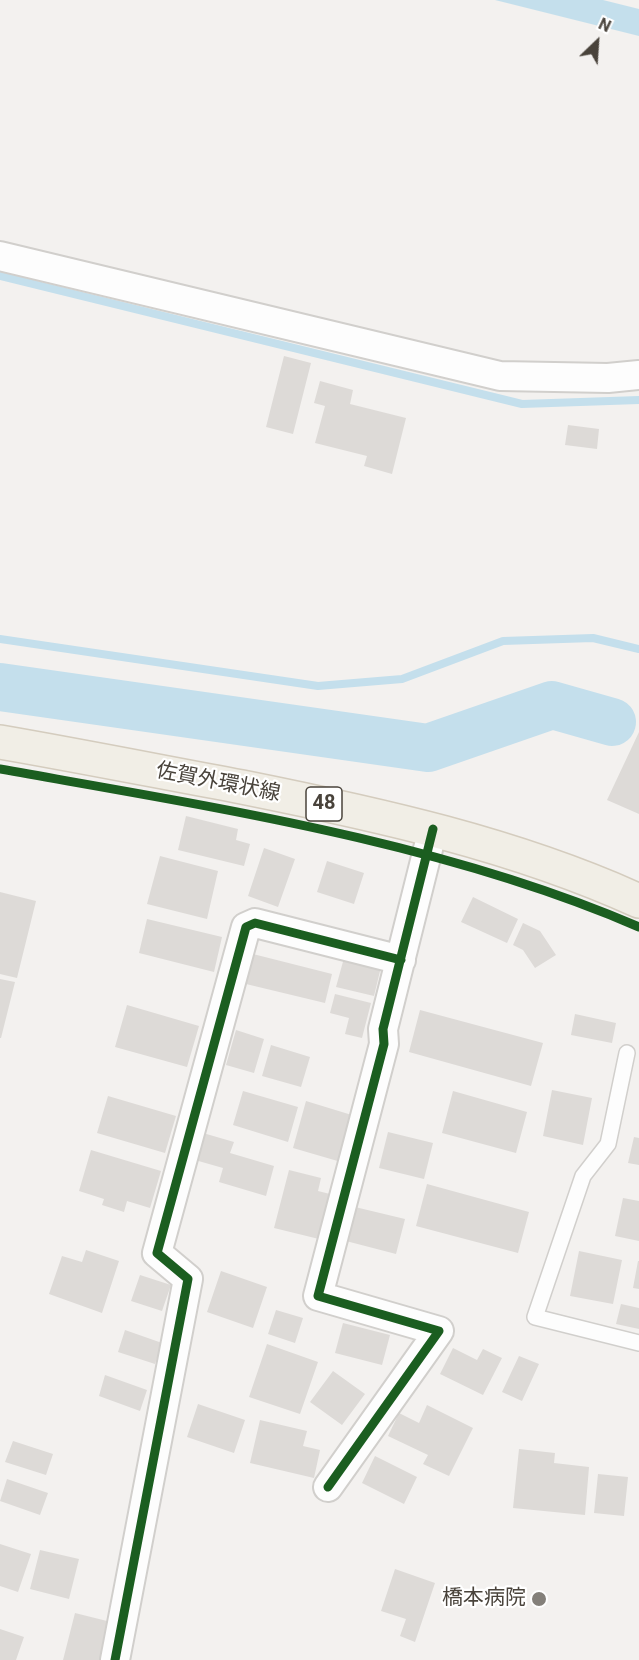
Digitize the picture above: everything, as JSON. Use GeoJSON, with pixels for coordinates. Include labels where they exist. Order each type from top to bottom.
{"type":"FeatureCollection","features":[{"type":"Feature","properties":{"kind":"main road","name":"佐賀外環状線"},"geometry":{"type":"LineString","coordinates":[[0,742],[307,800],[434,829],[597,882],[639,901]]}},
{"type":"Feature","properties":{"kind":"street"},"geometry":{"type":"LineString","coordinates":[[0,256],[500,376],[608,378],[639,375]]}},
{"type":"Feature","properties":{"kind":"street"},"geometry":{"type":"LineString","coordinates":[[328,1487],[439,1331],[318,1296],[384,1044],[383,1029],[434,829]]}},
{"type":"Feature","properties":{"kind":"street"},"geometry":{"type":"LineString","coordinates":[[115,1660],[188,1279],[157,1254],[246,927],[255,923],[401,960]]}},
{"type":"Feature","properties":{"kind":"lane"},"geometry":{"type":"LineString","coordinates":[[627,1053],[608,1144],[583,1176],[535,1317],[639,1343]]}},
{"type":"Feature","properties":{"kind":"water"},"geometry":{"type":"Polygon","coordinates":[[[495,0],[603,0],[639,9],[639,36],[495,0]]]}},
{"type":"Feature","properties":{"kind":"building"},"geometry":{"type":"Polygon","coordinates":[[[284,356],[311,363],[293,434],[266,427],[284,356]]]}},
{"type":"Feature","properties":{"kind":"building"},"geometry":{"type":"Polygon","coordinates":[[[320,381],[353,390],[350,404],[406,418],[392,474],[364,466],[367,456],[315,443],[325,406],[314,403],[320,381]]]}},
{"type":"Feature","properties":{"kind":"building"},"geometry":{"type":"Polygon","coordinates":[[[568,425],[599,429],[597,449],[565,445],[568,425]]]}},
{"type":"Feature","properties":{"kind":"building"},"geometry":{"type":"Polygon","coordinates":[[[639,732],[639,814],[607,800],[639,732]]]}},
{"type":"Feature","properties":{"kind":"building"},"geometry":{"type":"Polygon","coordinates":[[[186,816],[238,829],[236,840],[250,844],[244,866],[178,850],[186,816]]]}},
{"type":"Feature","properties":{"kind":"building"},"geometry":{"type":"Polygon","coordinates":[[[264,848],[295,859],[278,907],[248,896],[264,848]]]}},
{"type":"Feature","properties":{"kind":"building"},"geometry":{"type":"Polygon","coordinates":[[[160,856],[218,871],[207,919],[147,904],[160,856]]]}},
{"type":"Feature","properties":{"kind":"building"},"geometry":{"type":"Polygon","coordinates":[[[327,861],[364,873],[354,904],[317,892],[327,861]]]}},
{"type":"Feature","properties":{"kind":"building"},"geometry":{"type":"Polygon","coordinates":[[[0,892],[36,901],[17,978],[0,974],[0,892]]]}},
{"type":"Feature","properties":{"kind":"building"},"geometry":{"type":"Polygon","coordinates":[[[473,897],[518,919],[507,943],[461,922],[473,897]]]}},
{"type":"Feature","properties":{"kind":"building"},"geometry":{"type":"Polygon","coordinates":[[[147,919],[222,937],[214,972],[139,953],[147,919]]]}},
{"type":"Feature","properties":{"kind":"building"},"geometry":{"type":"Polygon","coordinates":[[[523,923],[540,931],[556,955],[535,968],[523,950],[513,945],[523,923]]]}},
{"type":"Feature","properties":{"kind":"building"},"geometry":{"type":"Polygon","coordinates":[[[253,954],[332,974],[325,1003],[246,984],[253,954]]]}},
{"type":"Feature","properties":{"kind":"building"},"geometry":{"type":"Polygon","coordinates":[[[344,958],[381,967],[374,996],[336,987],[344,958]]]}},
{"type":"Feature","properties":{"kind":"building"},"geometry":{"type":"Polygon","coordinates":[[[0,979],[15,982],[1,1038],[0,1038],[0,979]]]}},
{"type":"Feature","properties":{"kind":"building"},"geometry":{"type":"Polygon","coordinates":[[[335,994],[371,1003],[362,1038],[345,1034],[349,1018],[330,1013],[335,994]]]}},
{"type":"Feature","properties":{"kind":"building"},"geometry":{"type":"Polygon","coordinates":[[[127,1005],[199,1026],[187,1067],[115,1047],[127,1005]]]}},
{"type":"Feature","properties":{"kind":"building"},"geometry":{"type":"Polygon","coordinates":[[[420,1010],[543,1043],[531,1086],[409,1052],[420,1010]]]}},
{"type":"Feature","properties":{"kind":"building"},"geometry":{"type":"Polygon","coordinates":[[[575,1014],[616,1023],[612,1043],[571,1035],[575,1014]]]}},
{"type":"Feature","properties":{"kind":"building"},"geometry":{"type":"Polygon","coordinates":[[[236,1030],[264,1039],[254,1073],[226,1065],[236,1030]]]}},
{"type":"Feature","properties":{"kind":"building"},"geometry":{"type":"Polygon","coordinates":[[[271,1045],[310,1057],[301,1087],[262,1076],[271,1045]]]}},
{"type":"Feature","properties":{"kind":"building"},"geometry":{"type":"Polygon","coordinates":[[[552,1090],[592,1098],[583,1145],[543,1136],[552,1090]]]}},
{"type":"Feature","properties":{"kind":"building"},"geometry":{"type":"Polygon","coordinates":[[[243,1091],[298,1107],[288,1142],[233,1125],[243,1091]]]}},
{"type":"Feature","properties":{"kind":"building"},"geometry":{"type":"Polygon","coordinates":[[[453,1091],[527,1112],[516,1153],[442,1133],[453,1091]]]}},
{"type":"Feature","properties":{"kind":"building"},"geometry":{"type":"Polygon","coordinates":[[[108,1096],[176,1116],[165,1153],[97,1133],[108,1096]]]}},
{"type":"Feature","properties":{"kind":"building"},"geometry":{"type":"Polygon","coordinates":[[[306,1101],[355,1116],[341,1162],[293,1148],[306,1101]]]}},
{"type":"Feature","properties":{"kind":"building"},"geometry":{"type":"Polygon","coordinates":[[[388,1132],[433,1143],[424,1179],[379,1168],[388,1132]]]}},
{"type":"Feature","properties":{"kind":"building"},"geometry":{"type":"Polygon","coordinates":[[[203,1133],[234,1142],[230,1153],[274,1166],[266,1196],[219,1182],[223,1168],[195,1160],[203,1133]]]}},
{"type":"Feature","properties":{"kind":"building"},"geometry":{"type":"Polygon","coordinates":[[[634,1137],[639,1138],[639,1165],[628,1163],[634,1137]]]}},
{"type":"Feature","properties":{"kind":"building"},"geometry":{"type":"Polygon","coordinates":[[[91,1150],[161,1171],[150,1208],[127,1201],[124,1212],[102,1205],[104,1199],[79,1191],[91,1150]]]}},
{"type":"Feature","properties":{"kind":"building"},"geometry":{"type":"Polygon","coordinates":[[[289,1170],[321,1178],[318,1191],[334,1195],[323,1240],[274,1228],[289,1170]]]}},
{"type":"Feature","properties":{"kind":"building"},"geometry":{"type":"Polygon","coordinates":[[[427,1184],[529,1212],[518,1253],[416,1226],[427,1184]]]}},
{"type":"Feature","properties":{"kind":"building"},"geometry":{"type":"Polygon","coordinates":[[[623,1198],[639,1201],[639,1241],[615,1236],[623,1198]]]}},
{"type":"Feature","properties":{"kind":"building"},"geometry":{"type":"Polygon","coordinates":[[[355,1207],[405,1219],[396,1254],[346,1241],[355,1207]]]}},
{"type":"Feature","properties":{"kind":"building"},"geometry":{"type":"Polygon","coordinates":[[[86,1250],[119,1261],[102,1313],[49,1294],[62,1256],[82,1262],[86,1250]]]}},
{"type":"Feature","properties":{"kind":"building"},"geometry":{"type":"Polygon","coordinates":[[[579,1251],[622,1260],[613,1304],[570,1296],[579,1251]]]}},
{"type":"Feature","properties":{"kind":"building"},"geometry":{"type":"Polygon","coordinates":[[[639,1261],[639,1289],[633,1288],[639,1261]]]}},
{"type":"Feature","properties":{"kind":"building"},"geometry":{"type":"Polygon","coordinates":[[[221,1271],[267,1287],[253,1328],[207,1312],[221,1271]]]}},
{"type":"Feature","properties":{"kind":"building"},"geometry":{"type":"Polygon","coordinates":[[[140,1275],[171,1285],[162,1311],[131,1301],[140,1275]]]}},
{"type":"Feature","properties":{"kind":"building"},"geometry":{"type":"Polygon","coordinates":[[[621,1304],[639,1308],[639,1329],[616,1324],[621,1304]]]}},
{"type":"Feature","properties":{"kind":"building"},"geometry":{"type":"Polygon","coordinates":[[[276,1310],[303,1318],[295,1343],[268,1334],[276,1310]]]}},
{"type":"Feature","properties":{"kind":"building"},"geometry":{"type":"Polygon","coordinates":[[[343,1323],[390,1335],[382,1365],[335,1353],[343,1323]]]}},
{"type":"Feature","properties":{"kind":"building"},"geometry":{"type":"Polygon","coordinates":[[[125,1330],[162,1343],[155,1364],[118,1352],[125,1330]]]}},
{"type":"Feature","properties":{"kind":"building"},"geometry":{"type":"Polygon","coordinates":[[[267,1344],[318,1362],[300,1414],[249,1397],[267,1344]]]}},
{"type":"Feature","properties":{"kind":"building"},"geometry":{"type":"Polygon","coordinates":[[[453,1348],[477,1360],[483,1349],[502,1358],[483,1395],[440,1374],[453,1348]]]}},
{"type":"Feature","properties":{"kind":"building"},"geometry":{"type":"Polygon","coordinates":[[[519,1356],[539,1364],[522,1401],[502,1392],[519,1356]]]}},
{"type":"Feature","properties":{"kind":"building"},"geometry":{"type":"Polygon","coordinates":[[[333,1371],[365,1394],[342,1425],[310,1402],[333,1371]]]}},
{"type":"Feature","properties":{"kind":"building"},"geometry":{"type":"Polygon","coordinates":[[[105,1375],[147,1390],[140,1411],[99,1396],[105,1375]]]}},
{"type":"Feature","properties":{"kind":"building"},"geometry":{"type":"Polygon","coordinates":[[[198,1404],[245,1420],[234,1453],[187,1437],[198,1404]]]}},
{"type":"Feature","properties":{"kind":"building"},"geometry":{"type":"Polygon","coordinates":[[[427,1405],[473,1428],[449,1476],[423,1464],[428,1455],[388,1436],[399,1413],[419,1423],[427,1405]]]}},
{"type":"Feature","properties":{"kind":"building"},"geometry":{"type":"Polygon","coordinates":[[[260,1420],[307,1431],[303,1446],[320,1450],[314,1478],[250,1463],[260,1420]]]}},
{"type":"Feature","properties":{"kind":"building"},"geometry":{"type":"Polygon","coordinates":[[[13,1441],[53,1454],[46,1475],[5,1462],[13,1441]]]}},
{"type":"Feature","properties":{"kind":"building"},"geometry":{"type":"Polygon","coordinates":[[[519,1449],[555,1453],[554,1463],[589,1467],[585,1515],[513,1508],[519,1449]]]}},
{"type":"Feature","properties":{"kind":"building"},"geometry":{"type":"Polygon","coordinates":[[[375,1456],[417,1477],[404,1504],[362,1483],[375,1456]]]}},
{"type":"Feature","properties":{"kind":"building"},"geometry":{"type":"Polygon","coordinates":[[[598,1474],[628,1477],[624,1516],[594,1513],[598,1474]]]}},
{"type":"Feature","properties":{"kind":"building"},"geometry":{"type":"Polygon","coordinates":[[[7,1479],[48,1493],[40,1515],[0,1501],[7,1479]]]}},
{"type":"Feature","properties":{"kind":"building"},"geometry":{"type":"Polygon","coordinates":[[[0,1544],[31,1554],[18,1592],[0,1586],[0,1544]]]}},
{"type":"Feature","properties":{"kind":"building"},"geometry":{"type":"Polygon","coordinates":[[[40,1550],[79,1559],[69,1599],[30,1589],[40,1550]]]}},
{"type":"Feature","properties":{"kind":"building"},"geometry":{"type":"Polygon","coordinates":[[[395,1569],[435,1583],[415,1642],[400,1636],[406,1619],[381,1611],[395,1569]]]}},
{"type":"Feature","properties":{"kind":"building"},"geometry":{"type":"Polygon","coordinates":[[[75,1613],[111,1622],[101,1660],[63,1660],[75,1613]]]}},
{"type":"Feature","properties":{"kind":"building"},"geometry":{"type":"Polygon","coordinates":[[[0,1629],[24,1637],[16,1660],[0,1660],[0,1629]]]}},
{"type":"Feature","properties":{"kind":"waterway"},"geometry":{"type":"LineString","coordinates":[[0,276],[522,404],[639,400]]}},
{"type":"Feature","properties":{"kind":"waterway"},"geometry":{"type":"LineString","coordinates":[[0,639],[318,686],[402,679],[503,641],[593,638],[639,649]]}},
{"type":"Feature","properties":{"kind":"waterway"},"geometry":{"type":"LineString","coordinates":[[0,687],[428,748],[552,705],[612,722]]}},
{"type":"Feature","properties":{"kind":"cycle path"},"geometry":{"type":"LineString","coordinates":[[0,769],[243,813],[405,849],[485,871],[563,897],[639,927]]}},
{"type":"Feature","properties":{"kind":"cycle path"},"geometry":{"type":"LineString","coordinates":[[328,1487],[439,1331],[318,1296],[384,1044],[383,1029],[433,829]]}},
{"type":"Feature","properties":{"kind":"cycle path"},"geometry":{"type":"LineString","coordinates":[[115,1660],[188,1279],[157,1253],[246,927],[255,923],[401,960]]}},
{"type":"Feature","properties":{"kind":"place","name":"橋本病院"},"geometry":{"type":"Point","coordinates":[539,1599]}}]}
